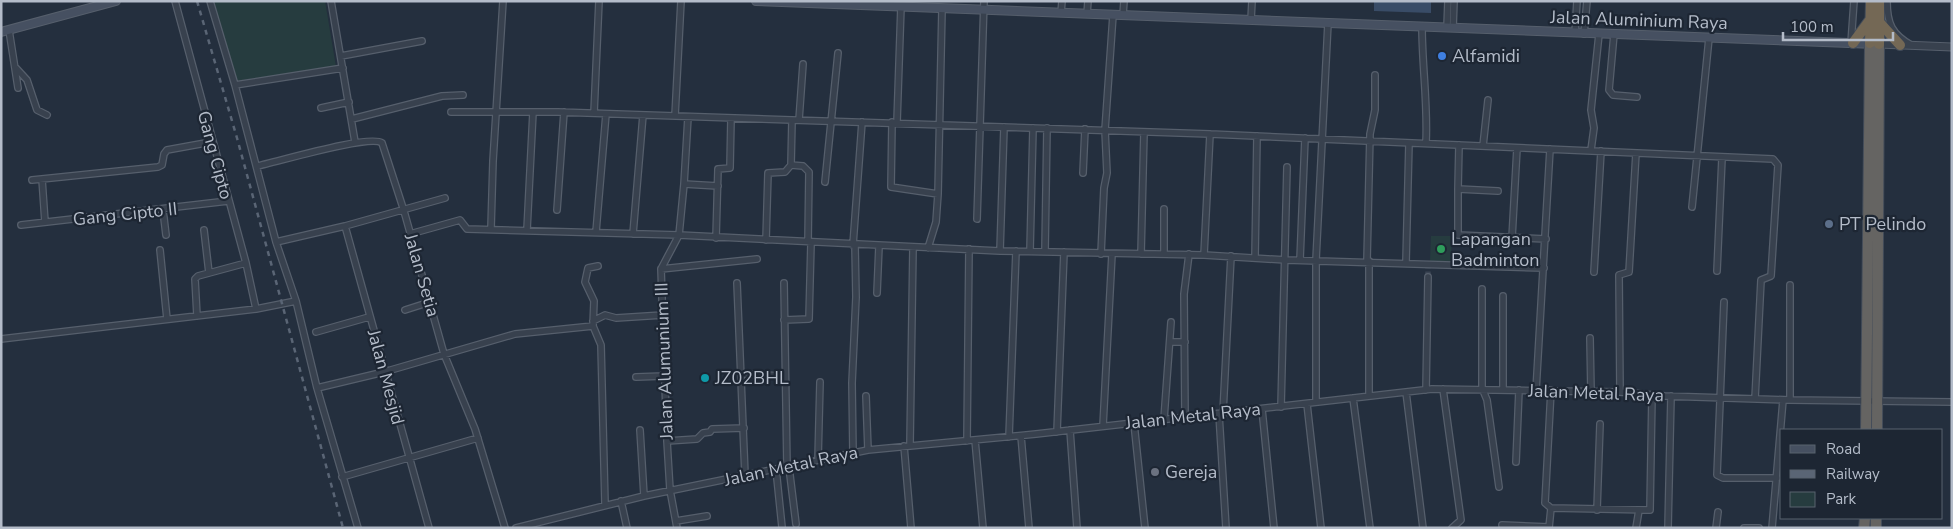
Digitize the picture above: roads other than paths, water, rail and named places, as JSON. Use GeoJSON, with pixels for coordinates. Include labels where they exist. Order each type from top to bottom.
{"type":"FeatureCollection","features":[{"type":"Feature","properties":{"kind":"highway"},"geometry":{"type":"LineString","coordinates":[[1871,1],[1875,21],[1877,429]]}},
{"type":"Feature","properties":{"kind":"highway"},"geometry":{"type":"LineString","coordinates":[[1852,43],[1875,21],[1879,1]]}},
{"type":"Feature","properties":{"kind":"highway"},"geometry":{"type":"LineString","coordinates":[[1875,21],[1900,45]]}},
{"type":"Feature","properties":{"kind":"highway"},"geometry":{"type":"LineString","coordinates":[[1866,429],[1865,401],[1875,44]]}},
{"type":"Feature","properties":{"kind":"main road"},"geometry":{"type":"LineString","coordinates":[[5,31],[116,1]]}},
{"type":"Feature","properties":{"kind":"main road","name":"Jalan Aluminium Raya"},"geometry":{"type":"LineString","coordinates":[[756,1],[901,6],[914,4],[942,8],[984,10],[1875,44]]}},
{"type":"Feature","properties":{"kind":"street","name":"Gang Cipto"},"geometry":{"type":"LineString","coordinates":[[175,1],[211,142],[246,264],[256,309]]}},
{"type":"Feature","properties":{"kind":"street"},"geometry":{"type":"LineString","coordinates":[[210,1],[235,85],[276,242],[296,301],[317,388],[358,528]]}},
{"type":"Feature","properties":{"kind":"street"},"geometry":{"type":"LineString","coordinates":[[331,1],[344,68],[355,142]]}},
{"type":"Feature","properties":{"kind":"street"},"geometry":{"type":"LineString","coordinates":[[491,228],[503,1]]}},
{"type":"Feature","properties":{"kind":"street"},"geometry":{"type":"LineString","coordinates":[[594,114],[599,1]]}},
{"type":"Feature","properties":{"kind":"street"},"geometry":{"type":"LineString","coordinates":[[675,116],[681,1]]}},
{"type":"Feature","properties":{"kind":"street"},"geometry":{"type":"LineString","coordinates":[[977,219],[984,1]]}},
{"type":"Feature","properties":{"kind":"street"},"geometry":{"type":"LineString","coordinates":[[1061,13],[1062,1]]}},
{"type":"Feature","properties":{"kind":"street"},"geometry":{"type":"LineString","coordinates":[[1087,14],[1088,1]]}},
{"type":"Feature","properties":{"kind":"street"},"geometry":{"type":"LineString","coordinates":[[1123,15],[1124,1]]}},
{"type":"Feature","properties":{"kind":"street"},"geometry":{"type":"LineString","coordinates":[[1251,20],[1252,1]]}},
{"type":"Feature","properties":{"kind":"street"},"geometry":{"type":"LineString","coordinates":[[1448,1],[1450,28]]}},
{"type":"Feature","properties":{"kind":"street"},"geometry":{"type":"LineString","coordinates":[[1450,28],[1454,1]]}},
{"type":"Feature","properties":{"kind":"street"},"geometry":{"type":"LineString","coordinates":[[1575,33],[1577,1]]}},
{"type":"Feature","properties":{"kind":"street"},"geometry":{"type":"LineString","coordinates":[[1584,34],[1587,1]]}},
{"type":"Feature","properties":{"kind":"street"},"geometry":{"type":"LineString","coordinates":[[1852,43],[1854,1]]}},
{"type":"Feature","properties":{"kind":"street"},"geometry":{"type":"LineString","coordinates":[[1887,1],[1889,26],[1901,39],[1911,45]]}},
{"type":"Feature","properties":{"kind":"street"},"geometry":{"type":"LineString","coordinates":[[901,6],[891,187],[938,194]]}},
{"type":"Feature","properties":{"kind":"street"},"geometry":{"type":"LineString","coordinates":[[928,248],[936,222],[938,194],[942,8]]}},
{"type":"Feature","properties":{"kind":"street"},"geometry":{"type":"LineString","coordinates":[[1101,254],[1104,188],[1107,173],[1105,130],[1113,15]]}},
{"type":"Feature","properties":{"kind":"street"},"geometry":{"type":"LineString","coordinates":[[1316,402],[1316,260],[1328,23]]}},
{"type":"Feature","properties":{"kind":"street"},"geometry":{"type":"LineString","coordinates":[[1422,26],[1423,69],[1428,109],[1426,143]]}},
{"type":"Feature","properties":{"kind":"street"},"geometry":{"type":"LineString","coordinates":[[5,31],[16,68],[18,88]]}},
{"type":"Feature","properties":{"kind":"street"},"geometry":{"type":"LineString","coordinates":[[1591,150],[1594,128],[1591,110],[1599,34]]}},
{"type":"Feature","properties":{"kind":"street"},"geometry":{"type":"LineString","coordinates":[[1614,34],[1609,90],[1613,95],[1637,97]]}},
{"type":"Feature","properties":{"kind":"street"},"geometry":{"type":"LineString","coordinates":[[1692,207],[1709,38]]}},
{"type":"Feature","properties":{"kind":"street"},"geometry":{"type":"LineString","coordinates":[[341,56],[422,41]]}},
{"type":"Feature","properties":{"kind":"street","name":"Jalan Aluminium Raya"},"geometry":{"type":"LineString","coordinates":[[1875,44],[1952,47]]}},
{"type":"Feature","properties":{"kind":"street"},"geometry":{"type":"LineString","coordinates":[[825,182],[838,53]]}},
{"type":"Feature","properties":{"kind":"street"},"geometry":{"type":"LineString","coordinates":[[799,120],[803,64]]}},
{"type":"Feature","properties":{"kind":"street"},"geometry":{"type":"LineString","coordinates":[[16,68],[27,80],[37,110],[47,115]]}},
{"type":"Feature","properties":{"kind":"street"},"geometry":{"type":"LineString","coordinates":[[235,85],[344,68]]}},
{"type":"Feature","properties":{"kind":"street"},"geometry":{"type":"LineString","coordinates":[[1369,396],[1368,261],[1370,141],[1375,110],[1375,75]]}},
{"type":"Feature","properties":{"kind":"street"},"geometry":{"type":"LineString","coordinates":[[352,119],[442,96],[463,95]]}},
{"type":"Feature","properties":{"kind":"street"},"geometry":{"type":"LineString","coordinates":[[1483,146],[1488,100]]}},
{"type":"Feature","properties":{"kind":"street"},"geometry":{"type":"LineString","coordinates":[[321,108],[349,102]]}},
{"type":"Feature","properties":{"kind":"street"},"geometry":{"type":"LineString","coordinates":[[452,112],[564,112],[894,122],[981,127],[1323,138],[1773,160],[1778,164],[1771,276],[1761,280],[1755,399]]}},
{"type":"Feature","properties":{"kind":"street"},"geometry":{"type":"LineString","coordinates":[[528,230],[533,112]]}},
{"type":"Feature","properties":{"kind":"street"},"geometry":{"type":"LineString","coordinates":[[557,210],[564,112]]}},
{"type":"Feature","properties":{"kind":"street"},"geometry":{"type":"LineString","coordinates":[[596,232],[606,114]]}},
{"type":"Feature","properties":{"kind":"street"},"geometry":{"type":"LineString","coordinates":[[633,234],[643,115]]}},
{"type":"Feature","properties":{"kind":"street","name":"Jalan Alumunium III"},"geometry":{"type":"LineString","coordinates":[[677,528],[670,490],[667,442],[661,269],[678,235],[684,184],[688,117]]}},
{"type":"Feature","properties":{"kind":"street"},"geometry":{"type":"LineString","coordinates":[[716,238],[718,169],[730,168],[731,118]]}},
{"type":"Feature","properties":{"kind":"street"},"geometry":{"type":"LineString","coordinates":[[766,240],[768,173],[785,172],[791,165],[792,120]]}},
{"type":"Feature","properties":{"kind":"street"},"geometry":{"type":"LineString","coordinates":[[853,453],[852,383],[856,291],[854,245],[862,122]]}},
{"type":"Feature","properties":{"kind":"street"},"geometry":{"type":"LineString","coordinates":[[1000,251],[1004,127]]}},
{"type":"Feature","properties":{"kind":"street"},"geometry":{"type":"LineString","coordinates":[[1030,251],[1034,128]]}},
{"type":"Feature","properties":{"kind":"street"},"geometry":{"type":"LineString","coordinates":[[1045,252],[1047,128]]}},
{"type":"Feature","properties":{"kind":"street"},"geometry":{"type":"LineString","coordinates":[[1083,173],[1085,129]]}},
{"type":"Feature","properties":{"kind":"street"},"geometry":{"type":"LineString","coordinates":[[1141,254],[1144,132]]}},
{"type":"Feature","properties":{"kind":"street"},"geometry":{"type":"LineString","coordinates":[[1204,254],[1210,134]]}},
{"type":"Feature","properties":{"kind":"street"},"geometry":{"type":"LineString","coordinates":[[1255,258],[1257,136]]}},
{"type":"Feature","properties":{"kind":"street"},"geometry":{"type":"LineString","coordinates":[[1300,260],[1305,138]]}},
{"type":"Feature","properties":{"kind":"street","name":"Jalan Setia"},"geometry":{"type":"LineString","coordinates":[[257,166],[355,142],[377,140],[382,143],[404,211],[444,354],[478,438],[505,528]]}},
{"type":"Feature","properties":{"kind":"street"},"geometry":{"type":"LineString","coordinates":[[32,180],[158,167],[162,165],[164,154],[167,150],[211,142]]}},
{"type":"Feature","properties":{"kind":"street"},"geometry":{"type":"LineString","coordinates":[[1406,262],[1410,142]]}},
{"type":"Feature","properties":{"kind":"street"},"geometry":{"type":"LineString","coordinates":[[1459,145],[1458,234],[1546,239]]}},
{"type":"Feature","properties":{"kind":"street"},"geometry":{"type":"LineString","coordinates":[[1512,238],[1517,148]]}},
{"type":"Feature","properties":{"kind":"street"},"geometry":{"type":"LineString","coordinates":[[1536,391],[1550,149]]}},
{"type":"Feature","properties":{"kind":"street"},"geometry":{"type":"LineString","coordinates":[[1594,272],[1600,151]]}},
{"type":"Feature","properties":{"kind":"street"},"geometry":{"type":"LineString","coordinates":[[1620,392],[1619,275],[1629,272],[1636,153]]}},
{"type":"Feature","properties":{"kind":"street"},"geometry":{"type":"LineString","coordinates":[[1717,271],[1722,158]]}},
{"type":"Feature","properties":{"kind":"street"},"geometry":{"type":"LineString","coordinates":[[784,320],[809,319],[810,172],[803,166],[791,165]]}},
{"type":"Feature","properties":{"kind":"street"},"geometry":{"type":"LineString","coordinates":[[1282,407],[1287,167]]}},
{"type":"Feature","properties":{"kind":"street"},"geometry":{"type":"LineString","coordinates":[[42,179],[45,222]]}},
{"type":"Feature","properties":{"kind":"street"},"geometry":{"type":"LineString","coordinates":[[684,184],[718,186]]}},
{"type":"Feature","properties":{"kind":"street"},"geometry":{"type":"LineString","coordinates":[[1458,189],[1498,191]]}},
{"type":"Feature","properties":{"kind":"street"},"geometry":{"type":"LineString","coordinates":[[276,242],[404,211],[445,198]]}},
{"type":"Feature","properties":{"kind":"street","name":"Gang Cipto II"},"geometry":{"type":"LineString","coordinates":[[22,225],[228,201]]}},
{"type":"Feature","properties":{"kind":"street"},"geometry":{"type":"LineString","coordinates":[[1164,209],[1164,254]]}},
{"type":"Feature","properties":{"kind":"street"},"geometry":{"type":"LineString","coordinates":[[163,210],[166,235]]}},
{"type":"Feature","properties":{"kind":"street"},"geometry":{"type":"LineString","coordinates":[[410,234],[460,220],[466,229],[491,228],[678,235],[913,248],[1101,254],[1204,254],[1286,260],[1406,262],[1544,268]]}},
{"type":"Feature","properties":{"kind":"street","name":"Jalan Mesjid"},"geometry":{"type":"LineString","coordinates":[[345,226],[428,528]]}},
{"type":"Feature","properties":{"kind":"street"},"geometry":{"type":"LineString","coordinates":[[204,230],[209,273]]}},
{"type":"Feature","properties":{"kind":"street"},"geometry":{"type":"LineString","coordinates":[[877,293],[879,246]]}},
{"type":"Feature","properties":{"kind":"street"},"geometry":{"type":"LineString","coordinates":[[910,528],[907,445],[913,248]]}},
{"type":"Feature","properties":{"kind":"street"},"geometry":{"type":"LineString","coordinates":[[966,441],[970,249]]}},
{"type":"Feature","properties":{"kind":"street"},"geometry":{"type":"LineString","coordinates":[[160,250],[167,320]]}},
{"type":"Feature","properties":{"kind":"street"},"geometry":{"type":"LineString","coordinates":[[1009,437],[1016,251]]}},
{"type":"Feature","properties":{"kind":"street"},"geometry":{"type":"LineString","coordinates":[[1057,432],[1064,252]]}},
{"type":"Feature","properties":{"kind":"street"},"geometry":{"type":"LineString","coordinates":[[1103,426],[1112,254]]}},
{"type":"Feature","properties":{"kind":"street"},"geometry":{"type":"LineString","coordinates":[[1185,417],[1184,294],[1189,254]]}},
{"type":"Feature","properties":{"kind":"street"},"geometry":{"type":"LineString","coordinates":[[1226,528],[1221,413],[1231,256]]}},
{"type":"Feature","properties":{"kind":"street"},"geometry":{"type":"LineString","coordinates":[[661,269],[757,259]]}},
{"type":"Feature","properties":{"kind":"street"},"geometry":{"type":"LineString","coordinates":[[197,316],[196,279],[198,276],[246,264]]}},
{"type":"Feature","properties":{"kind":"street"},"geometry":{"type":"LineString","coordinates":[[598,266],[588,268],[586,272],[587,288],[594,301],[593,323],[601,346],[605,504]]}},
{"type":"Feature","properties":{"kind":"street"},"geometry":{"type":"LineString","coordinates":[[1426,390],[1428,278]]}},
{"type":"Feature","properties":{"kind":"street"},"geometry":{"type":"LineString","coordinates":[[737,283],[746,475]]}},
{"type":"Feature","properties":{"kind":"street"},"geometry":{"type":"LineString","coordinates":[[784,283],[788,467],[796,524]]}},
{"type":"Feature","properties":{"kind":"street"},"geometry":{"type":"LineString","coordinates":[[1783,429],[1787,400],[1790,285]]}},
{"type":"Feature","properties":{"kind":"street"},"geometry":{"type":"LineString","coordinates":[[1482,289],[1482,388],[1487,400],[1499,487]]}},
{"type":"Feature","properties":{"kind":"street"},"geometry":{"type":"LineString","coordinates":[[1502,389],[1503,296]]}},
{"type":"Feature","properties":{"kind":"street"},"geometry":{"type":"LineString","coordinates":[[1,339],[256,309],[296,301]]}},
{"type":"Feature","properties":{"kind":"street"},"geometry":{"type":"LineString","coordinates":[[404,310],[430,302]]}},
{"type":"Feature","properties":{"kind":"street"},"geometry":{"type":"LineString","coordinates":[[1724,302],[1725,337],[1719,397],[1717,475],[1723,478],[1777,478]]}},
{"type":"Feature","properties":{"kind":"street"},"geometry":{"type":"LineString","coordinates":[[317,388],[384,372],[516,334],[593,323],[605,315],[616,318],[663,315]]}},
{"type":"Feature","properties":{"kind":"street"},"geometry":{"type":"LineString","coordinates":[[316,332],[369,317]]}},
{"type":"Feature","properties":{"kind":"street"},"geometry":{"type":"LineString","coordinates":[[1164,419],[1171,322]]}},
{"type":"Feature","properties":{"kind":"street"},"geometry":{"type":"LineString","coordinates":[[1590,338],[1591,392]]}},
{"type":"Feature","properties":{"kind":"street"},"geometry":{"type":"LineString","coordinates":[[1170,342],[1185,342]]}},
{"type":"Feature","properties":{"kind":"street"},"geometry":{"type":"LineString","coordinates":[[742,374],[785,376]]}},
{"type":"Feature","properties":{"kind":"street"},"geometry":{"type":"LineString","coordinates":[[636,377],[664,376]]}},
{"type":"Feature","properties":{"kind":"street"},"geometry":{"type":"LineString","coordinates":[[818,460],[820,382]]}},
{"type":"Feature","properties":{"kind":"street","name":"Jalan Metal Raya"},"geometry":{"type":"LineString","coordinates":[[516,528],[605,504],[868,450],[1021,436],[1426,390],[1482,388],[1787,400],[1952,402]]}},
{"type":"Feature","properties":{"kind":"street"},"geometry":{"type":"LineString","coordinates":[[1443,389],[1461,520],[1452,528]]}},
{"type":"Feature","properties":{"kind":"street"},"geometry":{"type":"LineString","coordinates":[[1516,462],[1520,390]]}},
{"type":"Feature","properties":{"kind":"street"},"geometry":{"type":"LineString","coordinates":[[1551,390],[1545,503],[1552,508],[1650,510],[1652,395]]}},
{"type":"Feature","properties":{"kind":"street"},"geometry":{"type":"LineString","coordinates":[[1406,392],[1423,528]]}},
{"type":"Feature","properties":{"kind":"street"},"geometry":{"type":"LineString","coordinates":[[866,396],[868,450]]}},
{"type":"Feature","properties":{"kind":"street"},"geometry":{"type":"LineString","coordinates":[[1668,528],[1671,396]]}},
{"type":"Feature","properties":{"kind":"street"},"geometry":{"type":"LineString","coordinates":[[1353,398],[1370,528]]}},
{"type":"Feature","properties":{"kind":"street"},"geometry":{"type":"LineString","coordinates":[[1307,404],[1321,528]]}},
{"type":"Feature","properties":{"kind":"street"},"geometry":{"type":"LineString","coordinates":[[1262,409],[1274,528]]}},
{"type":"Feature","properties":{"kind":"street"},"geometry":{"type":"LineString","coordinates":[[1134,423],[1145,528]]}},
{"type":"Feature","properties":{"kind":"street"},"geometry":{"type":"LineString","coordinates":[[1597,510],[1600,424]]}},
{"type":"Feature","properties":{"kind":"street"},"geometry":{"type":"LineString","coordinates":[[667,442],[697,439],[703,433],[710,432],[712,429],[744,428]]}},
{"type":"Feature","properties":{"kind":"street"},"geometry":{"type":"LineString","coordinates":[[640,430],[644,496]]}},
{"type":"Feature","properties":{"kind":"street"},"geometry":{"type":"LineString","coordinates":[[1070,430],[1077,528]]}},
{"type":"Feature","properties":{"kind":"street"},"geometry":{"type":"LineString","coordinates":[[1021,436],[1029,528]]}},
{"type":"Feature","properties":{"kind":"street"},"geometry":{"type":"LineString","coordinates":[[342,477],[478,438]]}},
{"type":"Feature","properties":{"kind":"street"},"geometry":{"type":"LineString","coordinates":[[975,440],[983,528]]}},
{"type":"Feature","properties":{"kind":"street"},"geometry":{"type":"LineString","coordinates":[[1772,528],[1780,455]]}},
{"type":"Feature","properties":{"kind":"street"},"geometry":{"type":"LineString","coordinates":[[776,470],[782,527]]}},
{"type":"Feature","properties":{"kind":"street"},"geometry":{"type":"LineString","coordinates":[[621,501],[627,528]]}},
{"type":"Feature","properties":{"kind":"street"},"geometry":{"type":"LineString","coordinates":[[1502,525],[1549,528],[1552,508]]}},
{"type":"Feature","properties":{"kind":"street"},"geometry":{"type":"LineString","coordinates":[[1636,528],[1639,510]]}},
{"type":"Feature","properties":{"kind":"street"},"geometry":{"type":"LineString","coordinates":[[1716,528],[1718,512]]}},
{"type":"Feature","properties":{"kind":"street"},"geometry":{"type":"LineString","coordinates":[[676,521],[707,516]]}},
{"type":"Feature","properties":{"kind":"street"},"geometry":{"type":"LineString","coordinates":[[1744,528],[1759,528]]}},
{"type":"Feature","properties":{"kind":"water"},"geometry":{"type":"Polygon","coordinates":[[[1374,1],[1431,1],[1431,13],[1374,11],[1374,1]]]}},
{"type":"Feature","properties":{"kind":"tunnel"},"geometry":{"type":"LineString","coordinates":[[1428,266],[1428,277]]}},
{"type":"Feature","properties":{"kind":"railway"},"geometry":{"type":"LineString","coordinates":[[197,1],[237,138],[343,528]]}},
{"type":"Feature","properties":{"kind":"place","name":"Alfamidi"},"geometry":{"type":"Point","coordinates":[1442,56]}},
{"type":"Feature","properties":{"kind":"place","name":"PT Pelindo"},"geometry":{"type":"Point","coordinates":[1829,224]}},
{"type":"Feature","properties":{"kind":"place","name":"Lapangan Badminton"},"geometry":{"type":"Point","coordinates":[1441,249]}},
{"type":"Feature","properties":{"kind":"place","name":"JZ02BHL"},"geometry":{"type":"Point","coordinates":[705,378]}},
{"type":"Feature","properties":{"kind":"place","name":"Gereja"},"geometry":{"type":"Point","coordinates":[1155,472]}}]}
